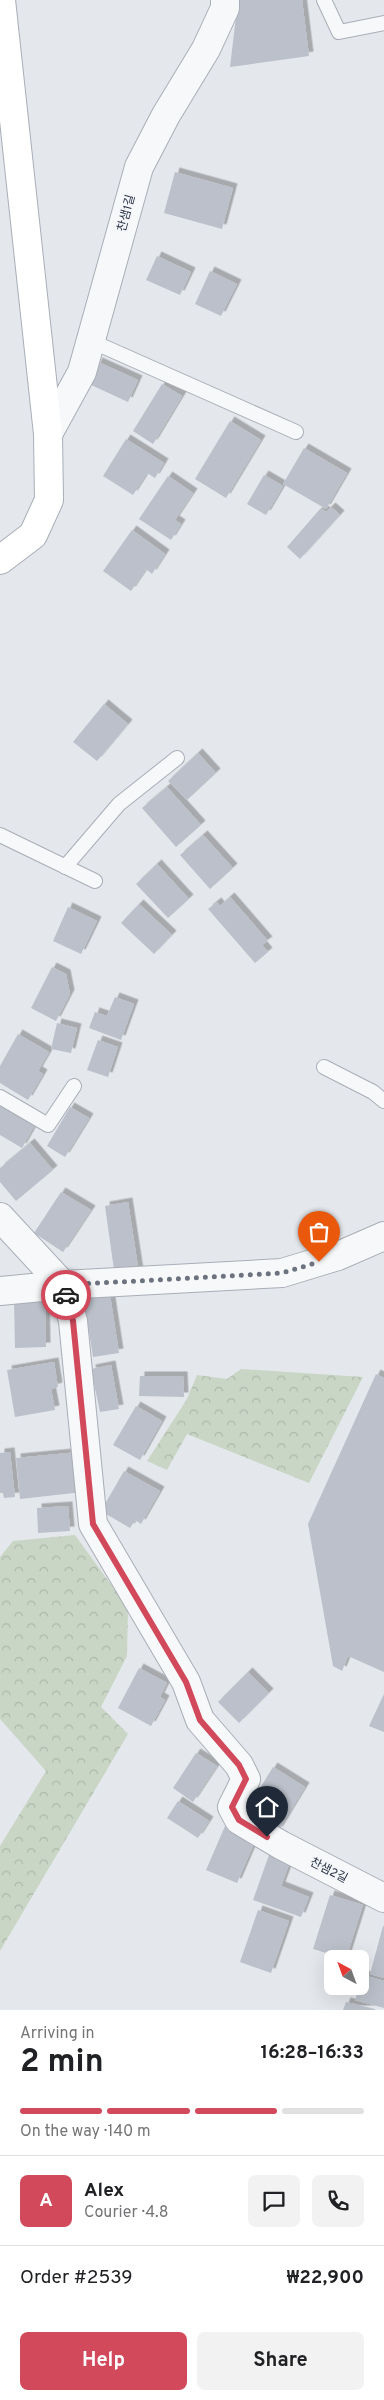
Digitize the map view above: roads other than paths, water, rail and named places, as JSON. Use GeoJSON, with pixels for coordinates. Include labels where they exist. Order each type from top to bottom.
{"type":"FeatureCollection","features":[{"type":"Feature","properties":{"kind":"street"},"geometry":{"type":"LineString","coordinates":[[0,560],[33,535],[49,500],[48,434],[1,0]]}},
{"type":"Feature","properties":{"kind":"street","name":"찬샘1길"},"geometry":{"type":"LineString","coordinates":[[48,434],[82,372],[139,167],[166,115],[206,49],[225,8],[225,0]]}},
{"type":"Feature","properties":{"kind":"street"},"geometry":{"type":"LineString","coordinates":[[0,1217],[63,1285]]}},
{"type":"Feature","properties":{"kind":"street"},"geometry":{"type":"LineString","coordinates":[[0,1291],[63,1285],[282,1273],[338,1256],[384,1236]]}},
{"type":"Feature","properties":{"kind":"street","name":"찬샘2길"},"geometry":{"type":"LineString","coordinates":[[63,1285],[73,1321],[93,1524],[186,1682],[200,1720],[243,1772],[246,1779],[232,1807],[239,1820],[281,1845],[384,1898]]}},
{"type":"Feature","properties":{"kind":"lane"},"geometry":{"type":"LineString","coordinates":[[324,0],[339,32],[384,23]]}},
{"type":"Feature","properties":{"kind":"lane"},"geometry":{"type":"LineString","coordinates":[[91,341],[296,432]]}},
{"type":"Feature","properties":{"kind":"lane"},"geometry":{"type":"LineString","coordinates":[[65,867],[119,804],[177,758]]}},
{"type":"Feature","properties":{"kind":"lane"},"geometry":{"type":"LineString","coordinates":[[0,835],[95,881]]}},
{"type":"Feature","properties":{"kind":"lane"},"geometry":{"type":"LineString","coordinates":[[324,1067],[373,1092],[384,1101]]}},
{"type":"Feature","properties":{"kind":"lane"},"geometry":{"type":"LineString","coordinates":[[0,1097],[48,1125],[74,1086]]}}]}
